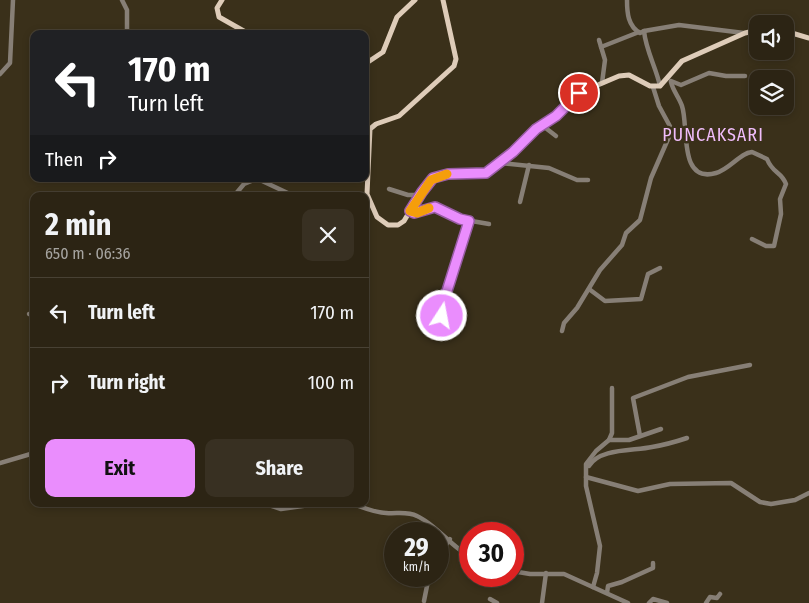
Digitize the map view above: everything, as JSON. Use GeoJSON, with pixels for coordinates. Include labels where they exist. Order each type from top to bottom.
{"type":"FeatureCollection","features":[{"type":"Feature","properties":{"kind":"main road"},"geometry":{"type":"LineString","coordinates":[[222,0],[217,8],[219,18],[242,30]]}},
{"type":"Feature","properties":{"kind":"main road"},"geometry":{"type":"LineString","coordinates":[[369,61],[383,52],[397,17],[415,0]]}},
{"type":"Feature","properties":{"kind":"main road"},"geometry":{"type":"LineString","coordinates":[[369,143],[370,128],[399,116],[456,62],[443,0]]}},
{"type":"Feature","properties":{"kind":"main road"},"geometry":{"type":"LineString","coordinates":[[369,204],[377,217],[388,225],[401,223],[433,178],[448,174],[482,174],[500,163],[536,129],[543,126],[579,93],[602,83],[629,75],[653,87],[660,86],[669,81],[682,61],[749,33]]}},
{"type":"Feature","properties":{"kind":"main road"},"geometry":{"type":"LineString","coordinates":[[794,34],[809,38]]}},
{"type":"Feature","properties":{"kind":"street"},"geometry":{"type":"LineString","coordinates":[[0,74],[10,63],[13,0]]}},
{"type":"Feature","properties":{"kind":"street"},"geometry":{"type":"LineString","coordinates":[[122,0],[127,10],[127,30]]}},
{"type":"Feature","properties":{"kind":"street"},"geometry":{"type":"LineString","coordinates":[[627,0],[630,21],[634,28],[642,32],[660,86]]}},
{"type":"Feature","properties":{"kind":"street"},"geometry":{"type":"LineString","coordinates":[[601,47],[642,32],[679,25],[745,34]]}},
{"type":"Feature","properties":{"kind":"street"},"geometry":{"type":"LineString","coordinates":[[599,40],[605,60],[602,83]]}},
{"type":"Feature","properties":{"kind":"street"},"geometry":{"type":"LineString","coordinates":[[669,81],[681,85],[709,74],[745,76]]}},
{"type":"Feature","properties":{"kind":"street"},"geometry":{"type":"LineString","coordinates":[[669,81],[682,108],[686,133],[685,150],[698,171],[707,175],[720,172],[736,163],[746,153],[752,152],[766,159],[771,170],[783,177],[786,184],[780,199],[781,214],[774,246],[766,246],[752,239]]}},
{"type":"Feature","properties":{"kind":"street"},"geometry":{"type":"LineString","coordinates":[[562,331],[564,323],[577,308],[600,270],[622,245],[626,233],[640,220],[651,178],[671,133],[671,125],[659,106],[653,87]]}},
{"type":"Feature","properties":{"kind":"street"},"geometry":{"type":"LineString","coordinates":[[543,126],[556,136]]}},
{"type":"Feature","properties":{"kind":"street"},"geometry":{"type":"LineString","coordinates":[[500,163],[549,168],[576,180],[588,180]]}},
{"type":"Feature","properties":{"kind":"street"},"geometry":{"type":"LineString","coordinates":[[520,202],[529,166]]}},
{"type":"Feature","properties":{"kind":"street"},"geometry":{"type":"LineString","coordinates":[[237,192],[244,184],[249,182]]}},
{"type":"Feature","properties":{"kind":"street"},"geometry":{"type":"LineString","coordinates":[[264,182],[285,192]]}},
{"type":"Feature","properties":{"kind":"street"},"geometry":{"type":"LineString","coordinates":[[389,189],[408,195],[420,195]]}},
{"type":"Feature","properties":{"kind":"street"},"geometry":{"type":"LineString","coordinates":[[410,211],[417,213],[435,207],[460,219],[489,224]]}},
{"type":"Feature","properties":{"kind":"street"},"geometry":{"type":"LineString","coordinates":[[440,321],[461,243],[469,221]]}},
{"type":"Feature","properties":{"kind":"street"},"geometry":{"type":"LineString","coordinates":[[589,289],[605,301],[641,299],[648,274],[660,268]]}},
{"type":"Feature","properties":{"kind":"street"},"geometry":{"type":"LineString","coordinates":[[640,436],[633,398],[694,375],[750,365]]}},
{"type":"Feature","properties":{"kind":"street"},"geometry":{"type":"LineString","coordinates":[[593,587],[597,573],[600,546],[590,510],[586,474],[589,459],[608,440],[612,433],[612,388]]}},
{"type":"Feature","properties":{"kind":"street"},"geometry":{"type":"LineString","coordinates":[[608,440],[620,441],[661,429]]}},
{"type":"Feature","properties":{"kind":"street"},"geometry":{"type":"LineString","coordinates":[[586,474],[591,462],[604,455],[652,448],[687,438]]}},
{"type":"Feature","properties":{"kind":"street"},"geometry":{"type":"LineString","coordinates":[[0,463],[30,454]]}},
{"type":"Feature","properties":{"kind":"street"},"geometry":{"type":"LineString","coordinates":[[586,474],[638,492],[670,484],[731,483],[760,502],[771,504],[795,500],[809,493]]}},
{"type":"Feature","properties":{"kind":"street"},"geometry":{"type":"LineString","coordinates":[[281,507],[293,507]]}},
{"type":"Feature","properties":{"kind":"street"},"geometry":{"type":"LineString","coordinates":[[363,507],[382,513],[411,514],[419,517],[450,539],[459,548]]}},
{"type":"Feature","properties":{"kind":"street"},"geometry":{"type":"LineString","coordinates":[[607,593],[608,586],[646,573],[653,568],[653,563]]}},
{"type":"Feature","properties":{"kind":"street"},"geometry":{"type":"LineString","coordinates":[[524,573],[564,574],[628,603]]}},
{"type":"Feature","properties":{"kind":"street"},"geometry":{"type":"LineString","coordinates":[[542,603],[546,573]]}},
{"type":"Feature","properties":{"kind":"street"},"geometry":{"type":"LineString","coordinates":[[424,601],[427,587]]}},
{"type":"Feature","properties":{"kind":"street"},"geometry":{"type":"LineString","coordinates":[[706,603],[710,597],[717,598],[720,594]]}},
{"type":"Feature","properties":{"kind":"street"},"geometry":{"type":"LineString","coordinates":[[613,603],[616,597]]}},
{"type":"Feature","properties":{"kind":"street"},"geometry":{"type":"LineString","coordinates":[[490,599],[498,603]]}},
{"type":"Feature","properties":{"kind":"street"},"geometry":{"type":"LineString","coordinates":[[649,603],[653,599],[667,603]]}},
{"type":"Feature","properties":{"kind":"slow traffic"},"geometry":{"type":"LineString","coordinates":[[429,208],[417,213],[410,211],[425,186],[433,178],[447,174]]}},
{"type":"Feature","properties":{"kind":"district","name":"PUNCAKSARI"},"geometry":{"type":"Point","coordinates":[713,135]}},
{"type":"Feature","properties":{"kind":"route"},"geometry":{"type":"LineString","coordinates":[[442,316],[447,291],[463,235],[469,221],[460,219],[435,207],[420,213],[414,213],[410,211],[417,198],[425,186],[437,176],[486,173],[513,152],[536,129],[556,116],[579,93]]}}]}
